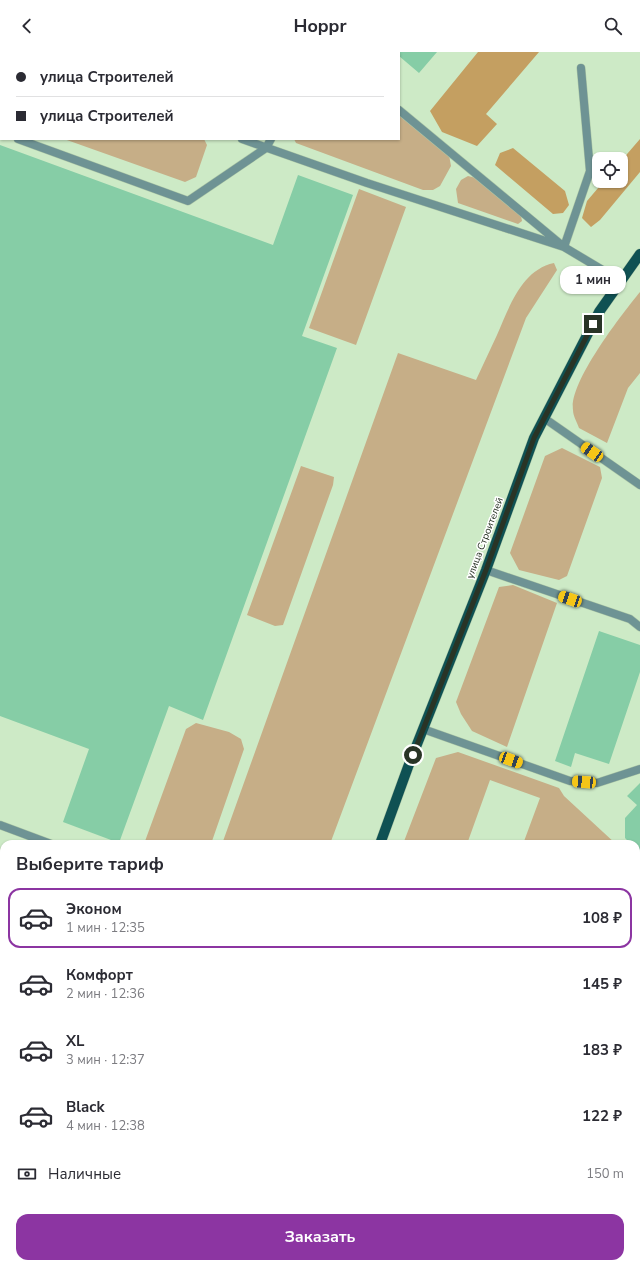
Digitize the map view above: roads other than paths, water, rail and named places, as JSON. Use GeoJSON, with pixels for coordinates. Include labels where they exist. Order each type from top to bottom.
{"type":"FeatureCollection","features":[{"type":"Feature","properties":{"kind":"main road","name":"улица Строителей"},"geometry":{"type":"LineString","coordinates":[[381,840],[423,729],[486,570],[534,438],[599,312],[640,254]]}},
{"type":"Feature","properties":{"kind":"lane"},"geometry":{"type":"LineString","coordinates":[[564,247],[590,171],[580,68]]}},
{"type":"Feature","properties":{"kind":"lane"},"geometry":{"type":"LineString","coordinates":[[400,111],[564,247],[621,281]]}},
{"type":"Feature","properties":{"kind":"lane"},"geometry":{"type":"LineString","coordinates":[[21,140],[188,202],[266,148],[270,140]]}},
{"type":"Feature","properties":{"kind":"lane"},"geometry":{"type":"LineString","coordinates":[[245,140],[367,183],[564,247]]}},
{"type":"Feature","properties":{"kind":"lane"},"geometry":{"type":"LineString","coordinates":[[544,418],[640,485]]}},
{"type":"Feature","properties":{"kind":"lane"},"geometry":{"type":"LineString","coordinates":[[486,570],[630,619],[640,627]]}},
{"type":"Feature","properties":{"kind":"lane"},"geometry":{"type":"LineString","coordinates":[[423,729],[570,781],[597,783],[640,768]]}},
{"type":"Feature","properties":{"kind":"lane"},"geometry":{"type":"LineString","coordinates":[[0,825],[40,840]]}}]}
